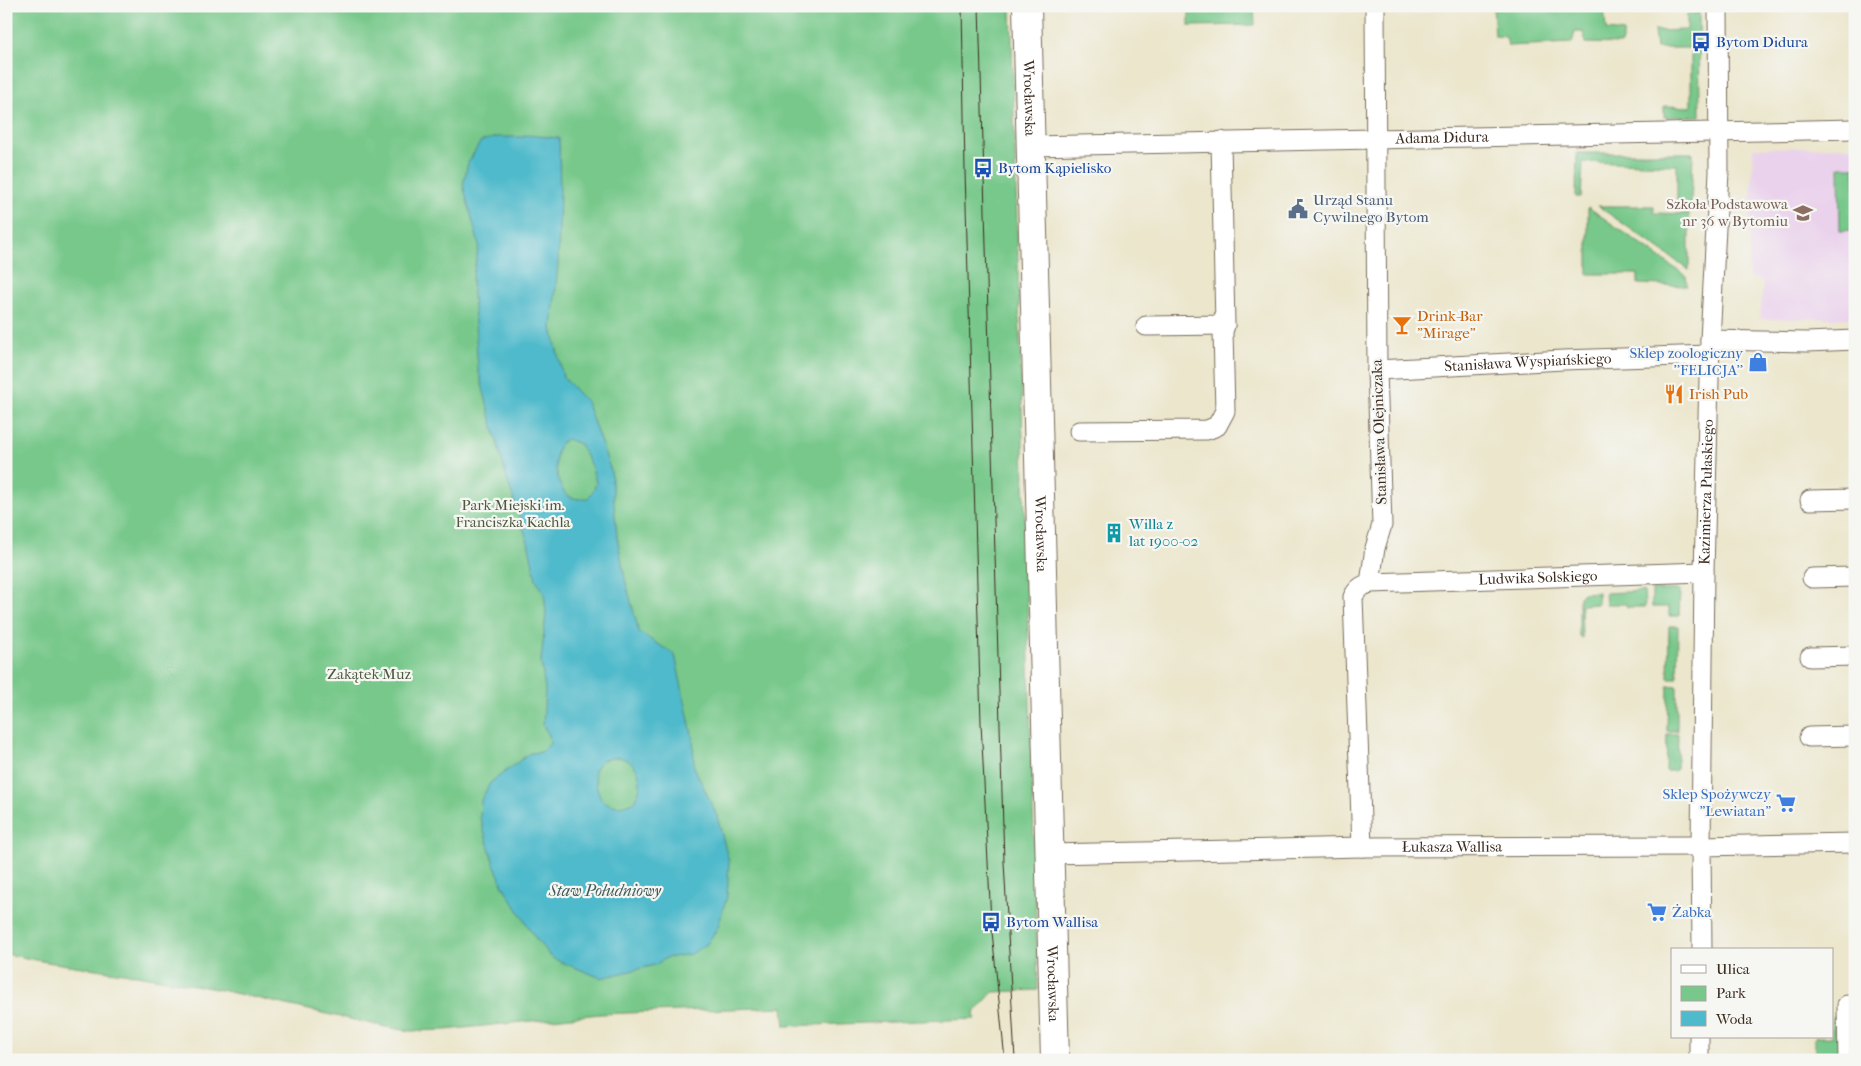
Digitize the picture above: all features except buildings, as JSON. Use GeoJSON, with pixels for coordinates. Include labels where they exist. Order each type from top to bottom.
{"type":"FeatureCollection","features":[{"type":"Feature","properties":{"kind":"main road","name":"Wrocławska"},"geometry":{"type":"LineString","coordinates":[[1027,6],[1055,1060]]}},
{"type":"Feature","properties":{"kind":"street","name":"Stanisława Olejniczaka"},"geometry":{"type":"LineString","coordinates":[[1370,583],[1375,548],[1382,525],[1377,370],[1374,139],[1375,6]]}},
{"type":"Feature","properties":{"kind":"street","name":"Kazimierza Pułaskiego"},"geometry":{"type":"LineString","coordinates":[[1702,948],[1701,846],[1704,572],[1710,348],[1719,172],[1718,6]]}},
{"type":"Feature","properties":{"kind":"street","name":"Adama Didura"},"geometry":{"type":"LineString","coordinates":[[1031,146],[1855,129]]}},
{"type":"Feature","properties":{"kind":"street"},"geometry":{"type":"LineString","coordinates":[[1080,431],[1207,430],[1217,426],[1225,411],[1221,141]]}},
{"type":"Feature","properties":{"kind":"street"},"geometry":{"type":"LineString","coordinates":[[1146,326],[1225,325]]}},
{"type":"Feature","properties":{"kind":"street","name":"Stanisława Wyspiańskiego"},"geometry":{"type":"LineString","coordinates":[[1377,370],[1563,360],[1710,348],[1855,340]]}},
{"type":"Feature","properties":{"kind":"street"},"geometry":{"type":"LineString","coordinates":[[1810,500],[1855,499]]}},
{"type":"Feature","properties":{"kind":"street","name":"Ludwika Solskiego"},"geometry":{"type":"LineString","coordinates":[[1370,583],[1704,572]]}},
{"type":"Feature","properties":{"kind":"street"},"geometry":{"type":"LineString","coordinates":[[1812,578],[1855,577]]}},
{"type":"Feature","properties":{"kind":"street"},"geometry":{"type":"LineString","coordinates":[[1362,847],[1353,597],[1361,586],[1370,583]]}},
{"type":"Feature","properties":{"kind":"street"},"geometry":{"type":"LineString","coordinates":[[1810,657],[1855,656]]}},
{"type":"Feature","properties":{"kind":"street"},"geometry":{"type":"LineString","coordinates":[[1809,737],[1855,736]]}},
{"type":"Feature","properties":{"kind":"street","name":"Łukasza Wallisa"},"geometry":{"type":"LineString","coordinates":[[1050,854],[1362,847],[1701,846],[1855,843]]}},
{"type":"Feature","properties":{"kind":"street"},"geometry":{"type":"LineString","coordinates":[[1845,1005],[1848,1060]]}},
{"type":"Feature","properties":{"kind":"street"},"geometry":{"type":"LineString","coordinates":[[1699,1060],[1700,1038]]}},
{"type":"Feature","properties":{"kind":"shaded area","name":"Szkoła Podstawowa nr 36 w Bytomiu"},"geometry":{"type":"Polygon","coordinates":[[[1855,147],[1855,318],[1760,319],[1763,281],[1749,277],[1753,148],[1855,147]]]}},
{"type":"Feature","properties":{"kind":"green space","name":"Park Miejski im. Franciszka Kachla"},"geometry":{"type":"Polygon","coordinates":[[[6,6],[1011,6],[1038,990],[993,992],[974,1013],[975,1019],[785,1026],[783,1007],[600,1014],[445,1030],[410,1031],[216,989],[6,954],[6,6]]]}},
{"type":"Feature","properties":{"kind":"green space"},"geometry":{"type":"Polygon","coordinates":[[[1189,6],[1254,6],[1255,25],[1189,26],[1189,6]]]}},
{"type":"Feature","properties":{"kind":"green space"},"geometry":{"type":"Polygon","coordinates":[[[1493,6],[1604,6],[1606,30],[1624,32],[1621,44],[1585,43],[1583,32],[1575,32],[1572,43],[1508,46],[1506,37],[1495,36],[1493,6]]]}},
{"type":"Feature","properties":{"kind":"green space"},"geometry":{"type":"Polygon","coordinates":[[[1699,13],[1700,116],[1664,117],[1664,106],[1691,107],[1691,48],[1656,48],[1654,31],[1687,30],[1687,14],[1699,13]]]}},
{"type":"Feature","properties":{"kind":"green space"},"geometry":{"type":"Polygon","coordinates":[[[1577,153],[1693,153],[1691,206],[1677,207],[1677,165],[1583,162],[1581,197],[1576,197],[1577,153]]]}},
{"type":"Feature","properties":{"kind":"green space"},"geometry":{"type":"Polygon","coordinates":[[[1839,167],[1855,167],[1855,230],[1840,231],[1839,167]]]}},
{"type":"Feature","properties":{"kind":"green space"},"geometry":{"type":"Polygon","coordinates":[[[1598,206],[1654,206],[1654,213],[1689,214],[1689,270],[1598,206]]]}},
{"type":"Feature","properties":{"kind":"green space"},"geometry":{"type":"Polygon","coordinates":[[[1588,207],[1686,276],[1687,286],[1638,284],[1638,274],[1588,274],[1588,207]]]}},
{"type":"Feature","properties":{"kind":"green space"},"geometry":{"type":"Polygon","coordinates":[[[1652,590],[1680,590],[1679,616],[1669,616],[1669,607],[1652,607],[1652,590]]]}},
{"type":"Feature","properties":{"kind":"green space"},"geometry":{"type":"Polygon","coordinates":[[[1644,591],[1645,607],[1627,607],[1626,604],[1606,604],[1605,593],[1644,591]]]}},
{"type":"Feature","properties":{"kind":"green space"},"geometry":{"type":"Polygon","coordinates":[[[1598,592],[1598,604],[1581,605],[1582,638],[1579,636],[1579,597],[1583,593],[1598,592]]]}},
{"type":"Feature","properties":{"kind":"green space"},"geometry":{"type":"Polygon","coordinates":[[[1669,626],[1678,626],[1677,678],[1668,678],[1669,626]]]}},
{"type":"Feature","properties":{"kind":"green space"},"geometry":{"type":"Polygon","coordinates":[[[1668,685],[1677,686],[1677,731],[1667,731],[1668,685]]]}},
{"type":"Feature","properties":{"kind":"green space"},"geometry":{"type":"Polygon","coordinates":[[[1667,734],[1678,734],[1677,769],[1674,771],[1666,771],[1667,734]]]}},
{"type":"Feature","properties":{"kind":"green space"},"geometry":{"type":"Polygon","coordinates":[[[1834,1017],[1836,1017],[1840,1022],[1840,1060],[1815,1060],[1815,1038],[1834,1038],[1834,1017]]]}},
{"type":"Feature","properties":{"kind":"water","name":"Staw Południowy"},"geometry":{"type":"Polygon","coordinates":[[[524,135],[559,138],[558,264],[552,328],[563,377],[586,401],[611,471],[617,536],[625,579],[639,632],[675,655],[693,739],[694,767],[717,816],[729,862],[727,896],[718,927],[707,944],[691,954],[666,958],[655,965],[601,978],[552,958],[536,939],[503,886],[480,818],[481,800],[490,783],[530,753],[541,752],[550,744],[549,735],[543,726],[545,690],[541,661],[546,613],[544,593],[536,579],[528,542],[507,480],[478,369],[472,280],[479,245],[463,185],[468,163],[481,141],[498,137],[524,137],[524,135]],[[567,439],[558,448],[556,456],[559,481],[565,493],[570,497],[588,498],[594,490],[596,482],[592,468],[580,444],[567,439]],[[619,757],[602,760],[594,770],[601,799],[609,804],[618,806],[635,801],[640,787],[639,774],[636,768],[632,763],[619,757]]]}},
{"type":"Feature","properties":{"kind":"waterway"},"geometry":{"type":"LineString","coordinates":[[185,6],[196,6]]}},
{"type":"Feature","properties":{"kind":"tram line"},"geometry":{"type":"LineString","coordinates":[[962,6],[981,723],[991,922],[1005,1060]]}},
{"type":"Feature","properties":{"kind":"tram line"},"geometry":{"type":"LineString","coordinates":[[979,6],[1004,862],[1015,1060]]}},
{"type":"Feature","properties":{"kind":"place","name":"Bytom Didura"},"geometry":{"type":"Point","coordinates":[1701,42]}},
{"type":"Feature","properties":{"kind":"place","name":"Bytom Kąpielisko"},"geometry":{"type":"Point","coordinates":[983,168]}},
{"type":"Feature","properties":{"kind":"place","name":"Urząd Stanu Cywilnego Bytom"},"geometry":{"type":"Point","coordinates":[1298,209]}},
{"type":"Feature","properties":{"kind":"place","name":"Szkoła Podstawowa nr 36 w Bytomiu"},"geometry":{"type":"Point","coordinates":[1803,213]}},
{"type":"Feature","properties":{"kind":"place","name":"Drink-Bar \"Mirage\""},"geometry":{"type":"Point","coordinates":[1402,325]}},
{"type":"Feature","properties":{"kind":"place","name":"Sklep zoologiczny ''FELICJA''"},"geometry":{"type":"Point","coordinates":[1758,362]}},
{"type":"Feature","properties":{"kind":"place","name":"Irish Pub"},"geometry":{"type":"Point","coordinates":[1674,394]}},
{"type":"Feature","properties":{"kind":"place","name":"Willa z lat 1900-02"},"geometry":{"type":"Point","coordinates":[1114,533]}},
{"type":"Feature","properties":{"kind":"place","name":"Sklep Spożywczy \"Lewiatan\""},"geometry":{"type":"Point","coordinates":[1786,803]}},
{"type":"Feature","properties":{"kind":"place","name":"Żabka"},"geometry":{"type":"Point","coordinates":[1657,912]}},
{"type":"Feature","properties":{"kind":"place","name":"Bytom Wallisa"},"geometry":{"type":"Point","coordinates":[991,922]}},
{"type":"Feature","properties":{"kind":"park label","name":"Zakątek Muz"},"geometry":{"type":"Point","coordinates":[369,674]}}]}
